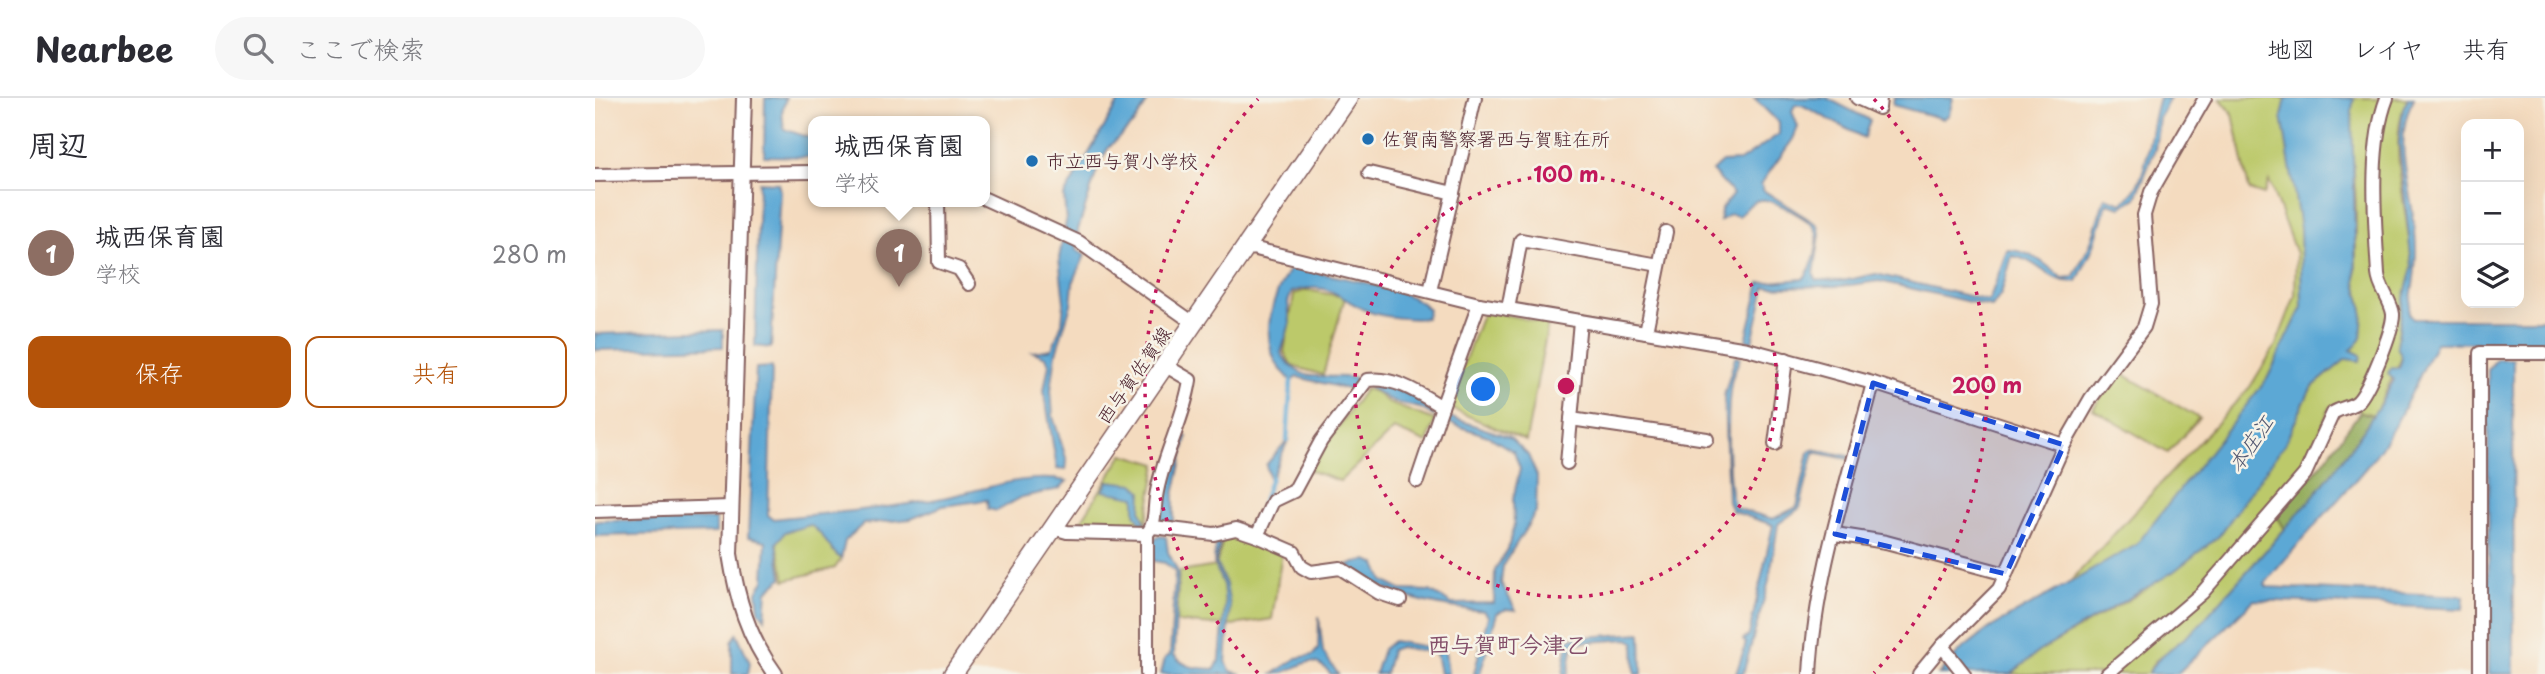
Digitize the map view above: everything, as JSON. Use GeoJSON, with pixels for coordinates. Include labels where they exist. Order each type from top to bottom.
{"type":"FeatureCollection","features":[{"type":"Feature","properties":{"kind":"main road","name":"西与賀佐賀線"},"geometry":{"type":"LineString","coordinates":[[953,674],[1348,98]]}},
{"type":"Feature","properties":{"kind":"street"},"geometry":{"type":"LineString","coordinates":[[744,98],[730,554],[735,589],[748,630],[775,674]]}},
{"type":"Feature","properties":{"kind":"street"},"geometry":{"type":"LineString","coordinates":[[1430,291],[1475,98]]}},
{"type":"Feature","properties":{"kind":"street"},"geometry":{"type":"LineString","coordinates":[[1857,98],[1879,108],[1881,98]]}},
{"type":"Feature","properties":{"kind":"street"},"geometry":{"type":"LineString","coordinates":[[1919,674],[1989,603],[2006,574],[2064,444],[2091,398],[2144,327],[2151,304],[2144,215],[2151,192],[2205,98]]}},
{"type":"Feature","properties":{"kind":"street"},"geometry":{"type":"LineString","coordinates":[[2107,674],[2202,593],[2305,474],[2333,412],[2356,404],[2364,393],[2392,326],[2393,313],[2378,278],[2376,149],[2381,113],[2387,98]]}},
{"type":"Feature","properties":{"kind":"street"},"geometry":{"type":"LineString","coordinates":[[595,175],[808,172]]}},
{"type":"Feature","properties":{"kind":"street"},"geometry":{"type":"LineString","coordinates":[[1369,173],[1453,193]]}},
{"type":"Feature","properties":{"kind":"street"},"geometry":{"type":"LineString","coordinates":[[990,202],[1079,242],[1195,324]]}},
{"type":"Feature","properties":{"kind":"street"},"geometry":{"type":"LineString","coordinates":[[938,207],[939,262],[959,269],[969,284]]}},
{"type":"Feature","properties":{"kind":"street"},"geometry":{"type":"LineString","coordinates":[[1646,332],[1666,232]]}},
{"type":"Feature","properties":{"kind":"street"},"geometry":{"type":"LineString","coordinates":[[1508,309],[1521,240],[1659,265]]}},
{"type":"Feature","properties":{"kind":"street"},"geometry":{"type":"LineString","coordinates":[[1248,247],[1479,304],[1786,359],[1873,383],[2064,444]]}},
{"type":"Feature","properties":{"kind":"street"},"geometry":{"type":"LineString","coordinates":[[1417,481],[1479,304]]}},
{"type":"Feature","properties":{"kind":"street"},"geometry":{"type":"LineString","coordinates":[[1567,463],[1580,321]]}},
{"type":"Feature","properties":{"kind":"street"},"geometry":{"type":"LineString","coordinates":[[2480,674],[2480,353],[2545,353]]}},
{"type":"Feature","properties":{"kind":"street"},"geometry":{"type":"LineString","coordinates":[[1775,444],[1786,359]]}},
{"type":"Feature","properties":{"kind":"street"},"geometry":{"type":"LineString","coordinates":[[1147,674],[1150,530],[1156,495],[1186,404],[1190,380],[1166,366]]}},
{"type":"Feature","properties":{"kind":"street"},"geometry":{"type":"LineString","coordinates":[[1257,536],[1273,501],[1294,491],[1321,441],[1367,380],[1381,378],[1414,390],[1442,407]]}},
{"type":"Feature","properties":{"kind":"street"},"geometry":{"type":"LineString","coordinates":[[1810,674],[1812,632],[1873,383]]}},
{"type":"Feature","properties":{"kind":"street"},"geometry":{"type":"LineString","coordinates":[[1571,419],[1707,439]]}},
{"type":"Feature","properties":{"kind":"street"},"geometry":{"type":"LineString","coordinates":[[595,511],[731,507]]}},
{"type":"Feature","properties":{"kind":"street"},"geometry":{"type":"LineString","coordinates":[[1053,528],[1067,532],[1150,530],[1215,534],[1237,529],[1294,552],[1302,566],[1311,572],[1340,568],[1379,593],[1400,600]]}},
{"type":"Feature","properties":{"kind":"street"},"geometry":{"type":"LineString","coordinates":[[1835,534],[1886,542],[2006,574]]}},
{"type":"Feature","properties":{"kind":"street"},"geometry":{"type":"LineString","coordinates":[[1943,648],[1963,674]]}},
{"type":"Feature","properties":{"kind":"highlighted area"},"geometry":{"type":"Polygon","coordinates":[[[1873,383],[2064,445],[2006,574],[1835,534],[1873,383]]]}},
{"type":"Feature","properties":{"kind":"green space"},"geometry":{"type":"Polygon","coordinates":[[[2220,98],[2322,98],[2319,277],[2282,374],[2126,564],[1939,674],[1960,651],[1990,628],[2068,584],[2250,387],[2276,345],[2295,296],[2296,254],[2269,181],[2264,195],[2249,190],[2233,114],[2220,98]]]}},
{"type":"Feature","properties":{"kind":"green space"},"geometry":{"type":"Polygon","coordinates":[[[2349,98],[2408,98],[2401,115],[2398,156],[2412,275],[2398,334],[2402,358],[2374,415],[2360,412],[2352,400],[2330,407],[2302,473],[2276,515],[2285,529],[2193,632],[2154,662],[2148,674],[2011,674],[2038,652],[2135,596],[2219,536],[2285,443],[2311,388],[2346,359],[2363,310],[2356,282],[2356,202],[2349,98]]]}},
{"type":"Feature","properties":{"kind":"green space"},"geometry":{"type":"Polygon","coordinates":[[[1307,290],[1345,297],[1323,375],[1292,366],[1284,352],[1294,294],[1307,290]]]}},
{"type":"Feature","properties":{"kind":"green space"},"geometry":{"type":"Polygon","coordinates":[[[1484,310],[1548,324],[1526,441],[1447,407],[1484,310]]]}},
{"type":"Feature","properties":{"kind":"green space"},"geometry":{"type":"Polygon","coordinates":[[[2118,371],[2199,418],[2168,453],[2093,409],[2118,371]]]}},
{"type":"Feature","properties":{"kind":"green space"},"geometry":{"type":"Polygon","coordinates":[[[1365,389],[1376,392],[1388,403],[1435,420],[1427,443],[1394,429],[1340,481],[1308,470],[1365,389]]]}},
{"type":"Feature","properties":{"kind":"green space"},"geometry":{"type":"Polygon","coordinates":[[[2360,412],[2374,415],[2324,487],[2285,529],[2276,515],[2322,464],[2360,412]]]}},
{"type":"Feature","properties":{"kind":"green space"},"geometry":{"type":"Polygon","coordinates":[[[1123,454],[1157,464],[1145,529],[1076,529],[1123,454]]]}},
{"type":"Feature","properties":{"kind":"green space"},"geometry":{"type":"Polygon","coordinates":[[[810,525],[841,559],[835,568],[785,580],[777,543],[785,532],[810,525]]]}},
{"type":"Feature","properties":{"kind":"green space"},"geometry":{"type":"Polygon","coordinates":[[[1236,534],[1282,553],[1272,619],[1227,626],[1176,622],[1179,572],[1216,566],[1223,540],[1236,534]]]}},
{"type":"Feature","properties":{"kind":"water"},"geometry":{"type":"Polygon","coordinates":[[[765,98],[786,98],[782,112],[784,129],[808,137],[808,157],[764,156],[765,98]]]}},
{"type":"Feature","properties":{"kind":"water"},"geometry":{"type":"Polygon","coordinates":[[[1121,98],[1150,98],[1134,123],[1109,147],[1099,164],[1078,230],[1076,250],[1085,255],[1073,283],[1071,304],[1056,353],[1051,390],[1053,417],[1067,461],[1066,470],[1057,469],[1044,390],[1049,364],[1046,357],[1033,352],[1052,349],[1062,323],[1064,302],[1059,258],[1066,222],[1064,196],[1121,98]]]}},
{"type":"Feature","properties":{"kind":"water"},"geometry":{"type":"Polygon","coordinates":[[[1754,98],[1827,98],[1870,120],[1864,138],[1802,105],[1795,105],[1792,111],[1798,127],[1793,139],[1761,184],[1763,190],[1818,225],[1820,234],[1814,274],[1816,280],[1843,281],[1876,274],[1989,301],[2007,250],[2030,255],[2062,278],[2073,277],[2090,245],[2105,197],[2122,203],[2139,182],[2159,98],[2170,98],[2159,118],[2155,149],[2136,198],[2121,207],[2107,203],[2093,248],[2077,281],[2060,280],[2021,258],[2012,256],[2001,294],[1992,307],[1879,281],[1843,286],[1765,287],[1752,342],[1746,340],[1760,283],[1803,279],[1813,261],[1817,246],[1816,232],[1810,223],[1766,200],[1755,202],[1739,216],[1730,214],[1720,221],[1721,209],[1733,194],[1712,171],[1722,162],[1740,161],[1779,134],[1779,123],[1754,98]]]}},
{"type":"Feature","properties":{"kind":"water"},"geometry":{"type":"Polygon","coordinates":[[[1894,98],[1953,98],[1949,115],[1943,119],[1893,105],[1894,98]]]}},
{"type":"Feature","properties":{"kind":"water","name":"本庄江"},"geometry":{"type":"Polygon","coordinates":[[[2286,98],[2354,98],[2352,109],[2356,282],[2363,310],[2361,340],[2351,350],[2361,355],[2360,361],[2346,359],[2311,388],[2285,443],[2219,536],[2173,572],[2038,652],[2011,674],[1939,674],[1960,651],[1990,628],[2136,545],[2267,379],[2302,307],[2300,229],[2282,116],[2286,98]]]}},
{"type":"Feature","properties":{"kind":"water"},"geometry":{"type":"Polygon","coordinates":[[[2408,98],[2414,98],[2407,113],[2403,147],[2416,253],[2409,313],[2413,319],[2545,319],[2545,342],[2436,343],[2397,422],[2378,451],[2265,584],[2267,587],[2464,596],[2463,609],[2254,600],[2177,674],[2148,674],[2165,653],[2201,623],[2304,507],[2352,447],[2394,380],[2388,373],[2392,367],[2399,368],[2402,358],[2397,346],[2402,306],[2412,267],[2399,143],[2403,108],[2408,98]]]}},
{"type":"Feature","properties":{"kind":"water"},"geometry":{"type":"Polygon","coordinates":[[[759,182],[778,183],[780,191],[771,348],[755,346],[759,182]]]}},
{"type":"Feature","properties":{"kind":"water"},"geometry":{"type":"Polygon","coordinates":[[[1291,267],[1365,282],[1405,295],[1420,302],[1428,310],[1426,318],[1376,314],[1325,289],[1292,292],[1288,302],[1290,323],[1281,353],[1289,364],[1305,375],[1355,378],[1357,383],[1352,390],[1297,377],[1291,381],[1278,366],[1272,352],[1269,327],[1274,301],[1291,267]]]}},
{"type":"Feature","properties":{"kind":"water"},"geometry":{"type":"Polygon","coordinates":[[[723,330],[723,347],[595,350],[595,334],[723,330]]]}},
{"type":"Feature","properties":{"kind":"water"},"geometry":{"type":"Polygon","coordinates":[[[1735,357],[1740,358],[1731,384],[1728,447],[1730,483],[1735,508],[1773,519],[1797,507],[1809,452],[1813,449],[1849,456],[1848,459],[1814,452],[1800,508],[1778,524],[1769,581],[1743,674],[1736,674],[1746,643],[1743,640],[1749,635],[1773,525],[1732,511],[1728,502],[1724,396],[1735,357]]]}},
{"type":"Feature","properties":{"kind":"water"},"geometry":{"type":"Polygon","coordinates":[[[2497,359],[2513,359],[2514,674],[2489,674],[2488,369],[2497,359]]]}},
{"type":"Feature","properties":{"kind":"water"},"geometry":{"type":"Polygon","coordinates":[[[772,367],[768,515],[773,519],[911,504],[1025,480],[1067,481],[1059,489],[1022,497],[997,511],[988,509],[987,500],[943,506],[911,519],[863,524],[845,541],[841,559],[810,525],[785,532],[777,543],[782,578],[767,591],[765,619],[759,611],[757,592],[764,580],[766,541],[748,537],[756,368],[772,367]]]}},
{"type":"Feature","properties":{"kind":"water"},"geometry":{"type":"Polygon","coordinates":[[[1373,381],[1422,398],[1436,411],[1434,416],[1420,408],[1393,402],[1369,387],[1373,381]]]}},
{"type":"Feature","properties":{"kind":"water"},"geometry":{"type":"Polygon","coordinates":[[[1446,416],[1509,437],[1528,455],[1537,476],[1536,512],[1503,565],[1501,583],[1516,610],[1507,609],[1497,613],[1480,674],[1474,674],[1488,616],[1484,611],[1445,606],[1405,596],[1381,586],[1347,565],[1367,560],[1376,564],[1383,581],[1401,590],[1430,591],[1452,604],[1494,603],[1495,570],[1508,549],[1514,525],[1513,499],[1520,469],[1514,452],[1488,436],[1446,422],[1446,416]]]}},
{"type":"Feature","properties":{"kind":"water"},"geometry":{"type":"Polygon","coordinates":[[[1180,433],[1187,437],[1174,495],[1174,520],[1168,526],[1159,519],[1160,499],[1180,433]]]}},
{"type":"Feature","properties":{"kind":"water"},"geometry":{"type":"Polygon","coordinates":[[[1289,438],[1270,481],[1266,465],[1289,438]]]}},
{"type":"Feature","properties":{"kind":"water"},"geometry":{"type":"Polygon","coordinates":[[[1108,481],[1134,484],[1142,491],[1141,511],[1145,522],[1141,524],[1135,513],[1135,497],[1103,491],[1108,481]]]}},
{"type":"Feature","properties":{"kind":"water"},"geometry":{"type":"Polygon","coordinates":[[[716,519],[716,533],[595,536],[595,521],[716,519]]]}},
{"type":"Feature","properties":{"kind":"water"},"geometry":{"type":"Polygon","coordinates":[[[1159,536],[1166,537],[1168,552],[1178,572],[1174,655],[1188,665],[1215,669],[1220,659],[1225,605],[1223,585],[1214,563],[1216,537],[1221,538],[1216,562],[1226,584],[1230,606],[1226,663],[1231,671],[1241,674],[1161,674],[1165,658],[1170,655],[1175,572],[1165,563],[1153,561],[1153,541],[1159,536]]]}},
{"type":"Feature","properties":{"kind":"water"},"geometry":{"type":"Polygon","coordinates":[[[1319,616],[1323,652],[1338,674],[1331,674],[1323,666],[1309,662],[1273,674],[1297,658],[1313,655],[1318,649],[1319,616]]]}},
{"type":"Feature","properties":{"kind":"water"},"geometry":{"type":"Polygon","coordinates":[[[1641,633],[1642,674],[1635,674],[1634,642],[1629,639],[1573,643],[1568,674],[1563,674],[1568,640],[1571,638],[1641,633]]]}},
{"type":"Feature","properties":{"kind":"water"},"geometry":{"type":"Polygon","coordinates":[[[737,634],[750,663],[748,674],[732,674],[732,641],[737,634]]]}},
{"type":"Feature","properties":{"kind":"water"},"geometry":{"type":"Polygon","coordinates":[[[1393,641],[1445,650],[1448,674],[1440,674],[1436,653],[1399,647],[1391,650],[1385,674],[1375,674],[1383,649],[1393,641]]]}},
{"type":"Feature","properties":{"kind":"waterway"},"geometry":{"type":"LineString","coordinates":[[1287,440],[1291,381]]}},
{"type":"Feature","properties":{"kind":"waterway"},"geometry":{"type":"LineString","coordinates":[[1249,525],[1257,521],[1271,477]]}},
{"type":"Feature","properties":{"kind":"place","name":"佐賀南警察署西与賀駐在所"},"geometry":{"type":"Point","coordinates":[1368,139]}},
{"type":"Feature","properties":{"kind":"place","name":"市立西与賀小学校"},"geometry":{"type":"Point","coordinates":[1032,161]}},
{"type":"Feature","properties":{"kind":"place","name":"城西保育園"},"geometry":{"type":"Point","coordinates":[899,287]}},
{"type":"Feature","properties":{"kind":"district","name":"西与賀町今津乙"},"geometry":{"type":"Point","coordinates":[1508,645]}}]}
